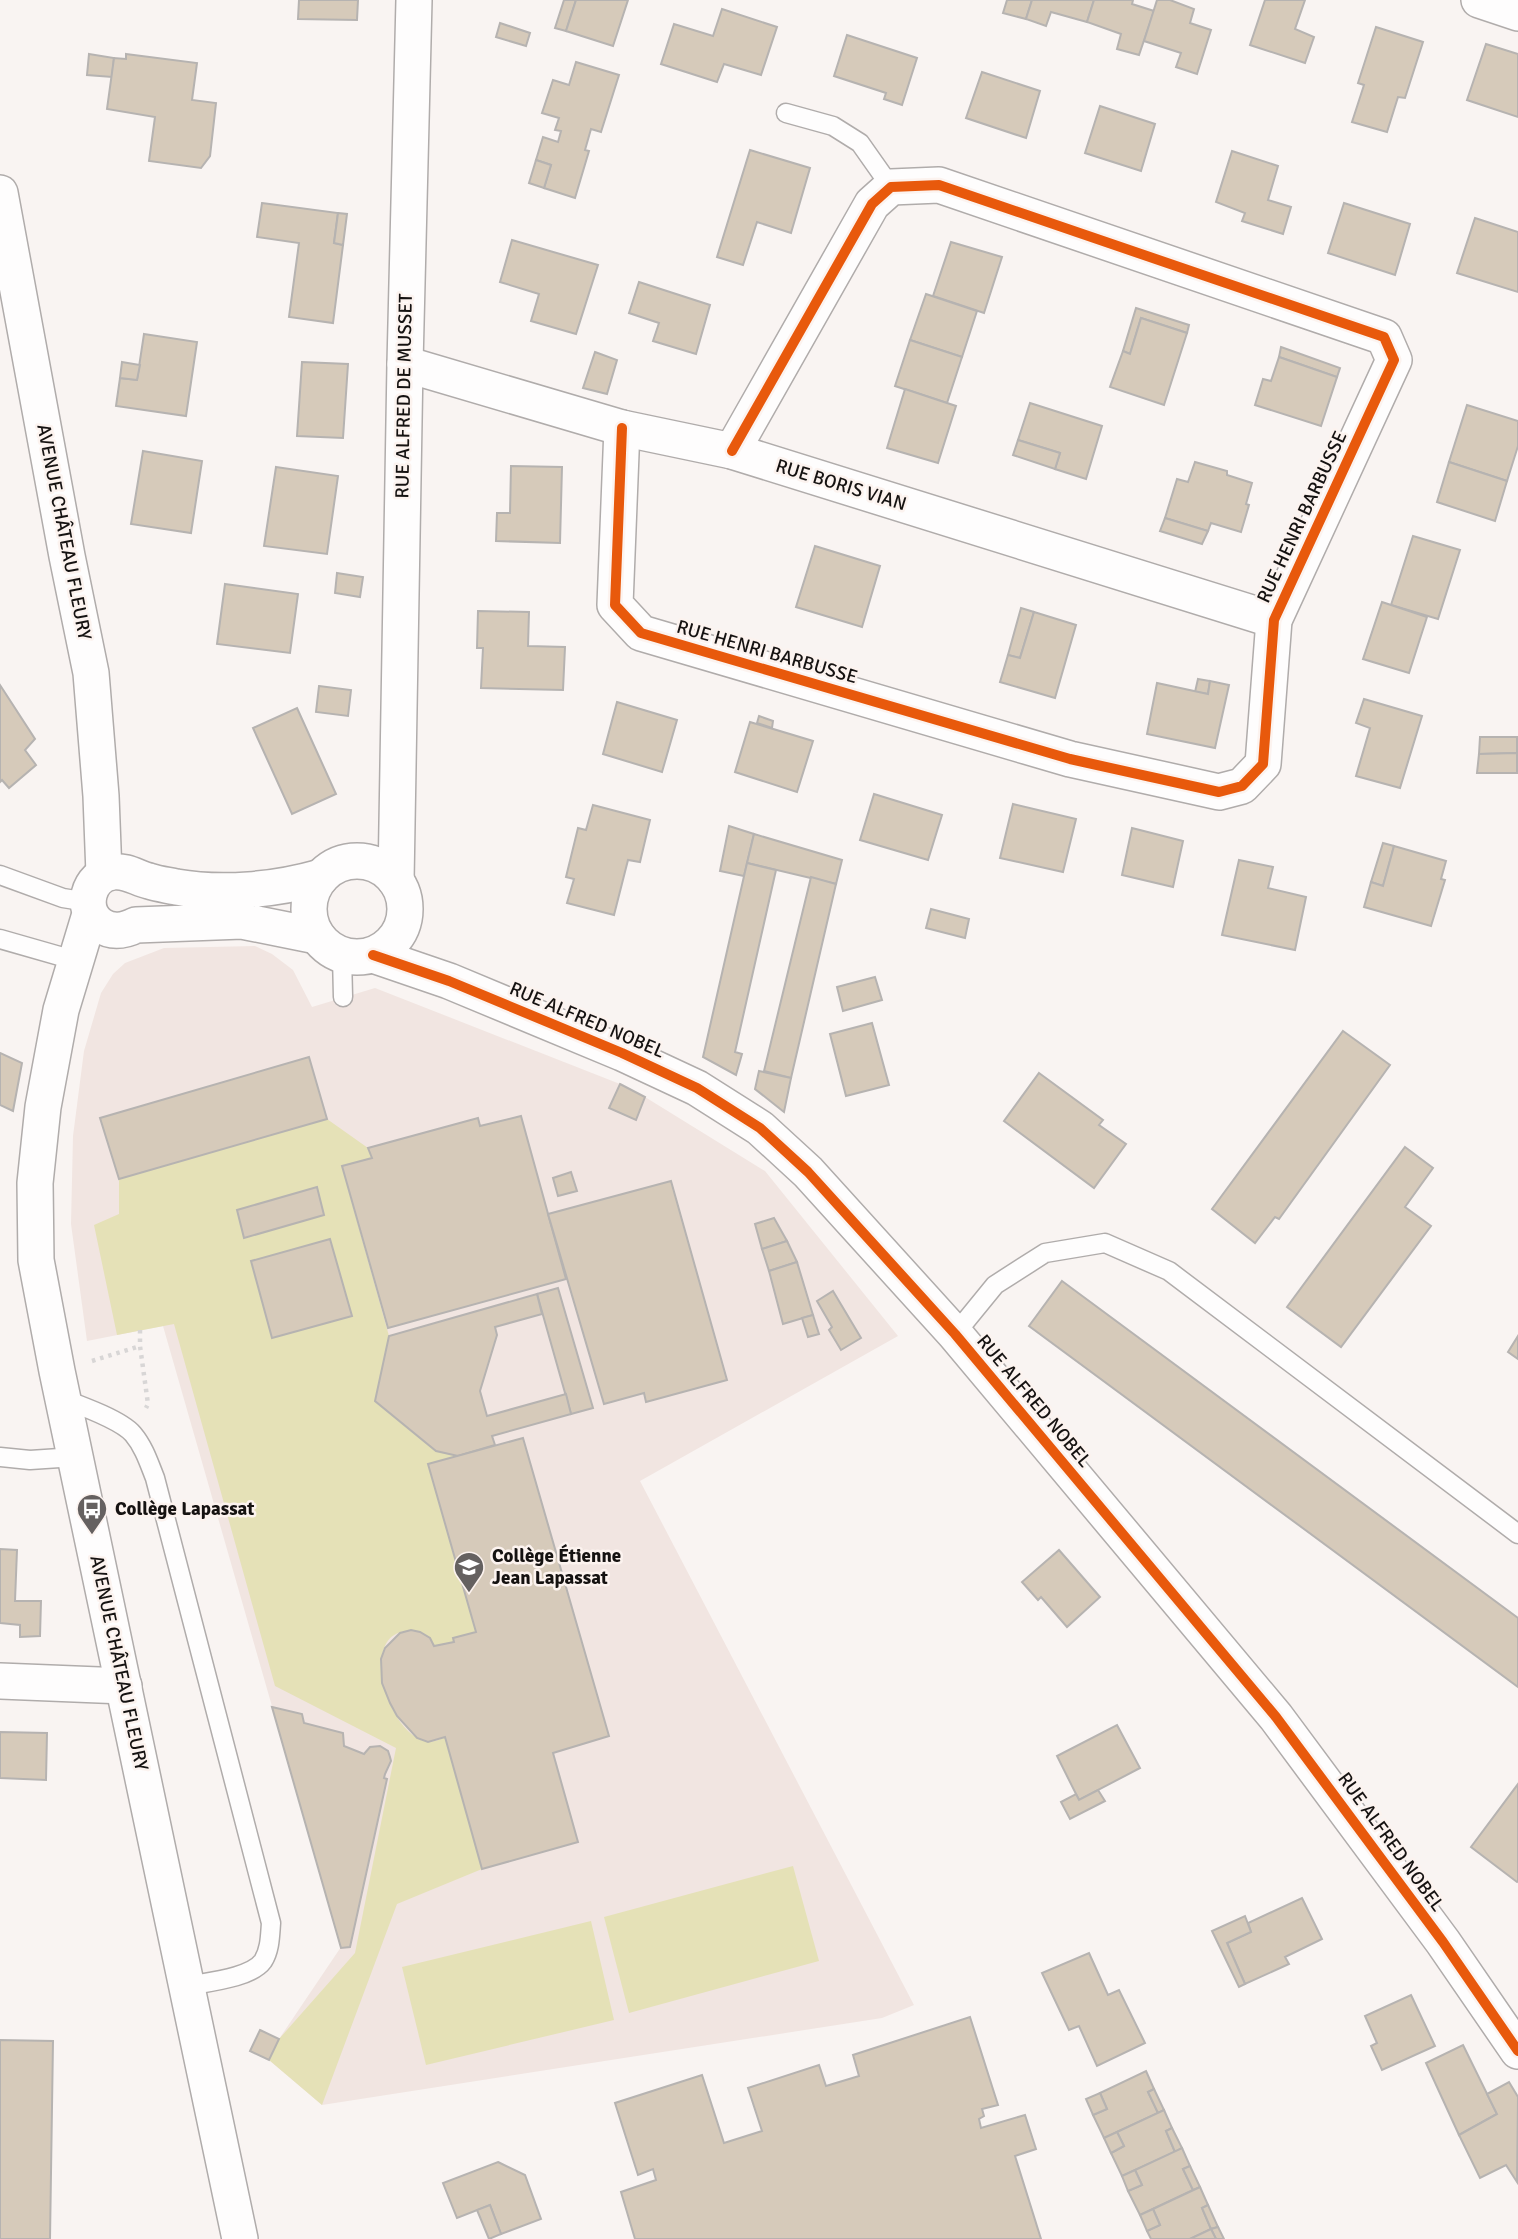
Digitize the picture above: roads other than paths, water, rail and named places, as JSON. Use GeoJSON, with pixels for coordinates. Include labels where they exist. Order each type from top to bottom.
{"type":"FeatureCollection","features":[{"type":"Feature","properties":{"kind":"street","name":"RUE ALFRED DE MUSSET"},"geometry":{"type":"LineString","coordinates":[[396,881],[414,0]]}},
{"type":"Feature","properties":{"kind":"street","name":"RUE HENRI BARBUSSE"},"geometry":{"type":"LineString","coordinates":[[622,428],[615,605],[641,633],[1056,755],[1219,792],[1242,786],[1263,764],[1274,620],[1394,360],[1384,337],[939,185],[891,187]]}},
{"type":"Feature","properties":{"kind":"street"},"geometry":{"type":"LineString","coordinates":[[732,451],[872,204],[891,187]]}},
{"type":"Feature","properties":{"kind":"street","name":"AVENUE CHÂTEAU FLEURY"},"geometry":{"type":"LineString","coordinates":[[0,193],[91,673],[111,904],[77,961],[61,1010],[43,1107],[35,1184],[36,1260],[240,2239]]}},
{"type":"Feature","properties":{"kind":"street","name":"RUE BORIS VIAN"},"geometry":{"type":"LineString","coordinates":[[405,364],[622,428],[732,451],[1274,620]]}},
{"type":"Feature","properties":{"kind":"street","name":"RUE ALFRED DE MUSSET"},"geometry":{"type":"LineString","coordinates":[[354,861],[398,793]]}},
{"type":"Feature","properties":{"kind":"street"},"geometry":{"type":"LineString","coordinates":[[354,861],[378,866],[396,881],[403,897],[405,913],[401,930],[390,945],[344,949],[311,922],[309,906],[312,891],[321,877],[336,866],[354,861]]}},
{"type":"Feature","properties":{"kind":"street"},"geometry":{"type":"LineString","coordinates":[[111,904],[279,886],[321,877]]}},
{"type":"Feature","properties":{"kind":"street","name":"RUE ALFRED NOBEL"},"geometry":{"type":"LineString","coordinates":[[111,904],[242,921],[449,981],[622,1053],[697,1088],[760,1128],[808,1172],[955,1334],[1276,1717],[1443,1942],[1518,2051]]}},
{"type":"Feature","properties":{"kind":"street","name":"RUE ALFRED NOBEL"},"geometry":{"type":"LineString","coordinates":[[401,930],[415,948],[449,981]]}},
{"type":"Feature","properties":{"kind":"street"},"geometry":{"type":"LineString","coordinates":[[0,1681],[124,1686]]}},
{"type":"Feature","properties":{"kind":"lane"},"geometry":{"type":"LineString","coordinates":[[786,113],[833,126],[860,143],[891,187]]}},
{"type":"Feature","properties":{"kind":"lane"},"geometry":{"type":"LineString","coordinates":[[0,875],[63,898],[111,904]]}},
{"type":"Feature","properties":{"kind":"lane"},"geometry":{"type":"LineString","coordinates":[[0,939],[77,961]]}},
{"type":"Feature","properties":{"kind":"lane"},"geometry":{"type":"LineString","coordinates":[[343,997],[344,949]]}},
{"type":"Feature","properties":{"kind":"lane"},"geometry":{"type":"LineString","coordinates":[[955,1334],[995,1284],[1045,1253],[1105,1242],[1169,1271],[1518,1534]]}},
{"type":"Feature","properties":{"kind":"lane"},"geometry":{"type":"LineString","coordinates":[[60,1385],[89,1408],[131,1431],[145,1450],[155,1478],[271,1923],[269,1944],[263,1961],[253,1970],[187,1986]]}},
{"type":"Feature","properties":{"kind":"lane"},"geometry":{"type":"LineString","coordinates":[[0,1457],[30,1460],[75,1457]]}},
{"type":"Feature","properties":{"kind":"place","name":"Collège Lapassat"},"geometry":{"type":"Point","coordinates":[92,1536]}},
{"type":"Feature","properties":{"kind":"place","name":"Collège Étienne Jean Lapassat"},"geometry":{"type":"Point","coordinates":[469,1594]}}]}
